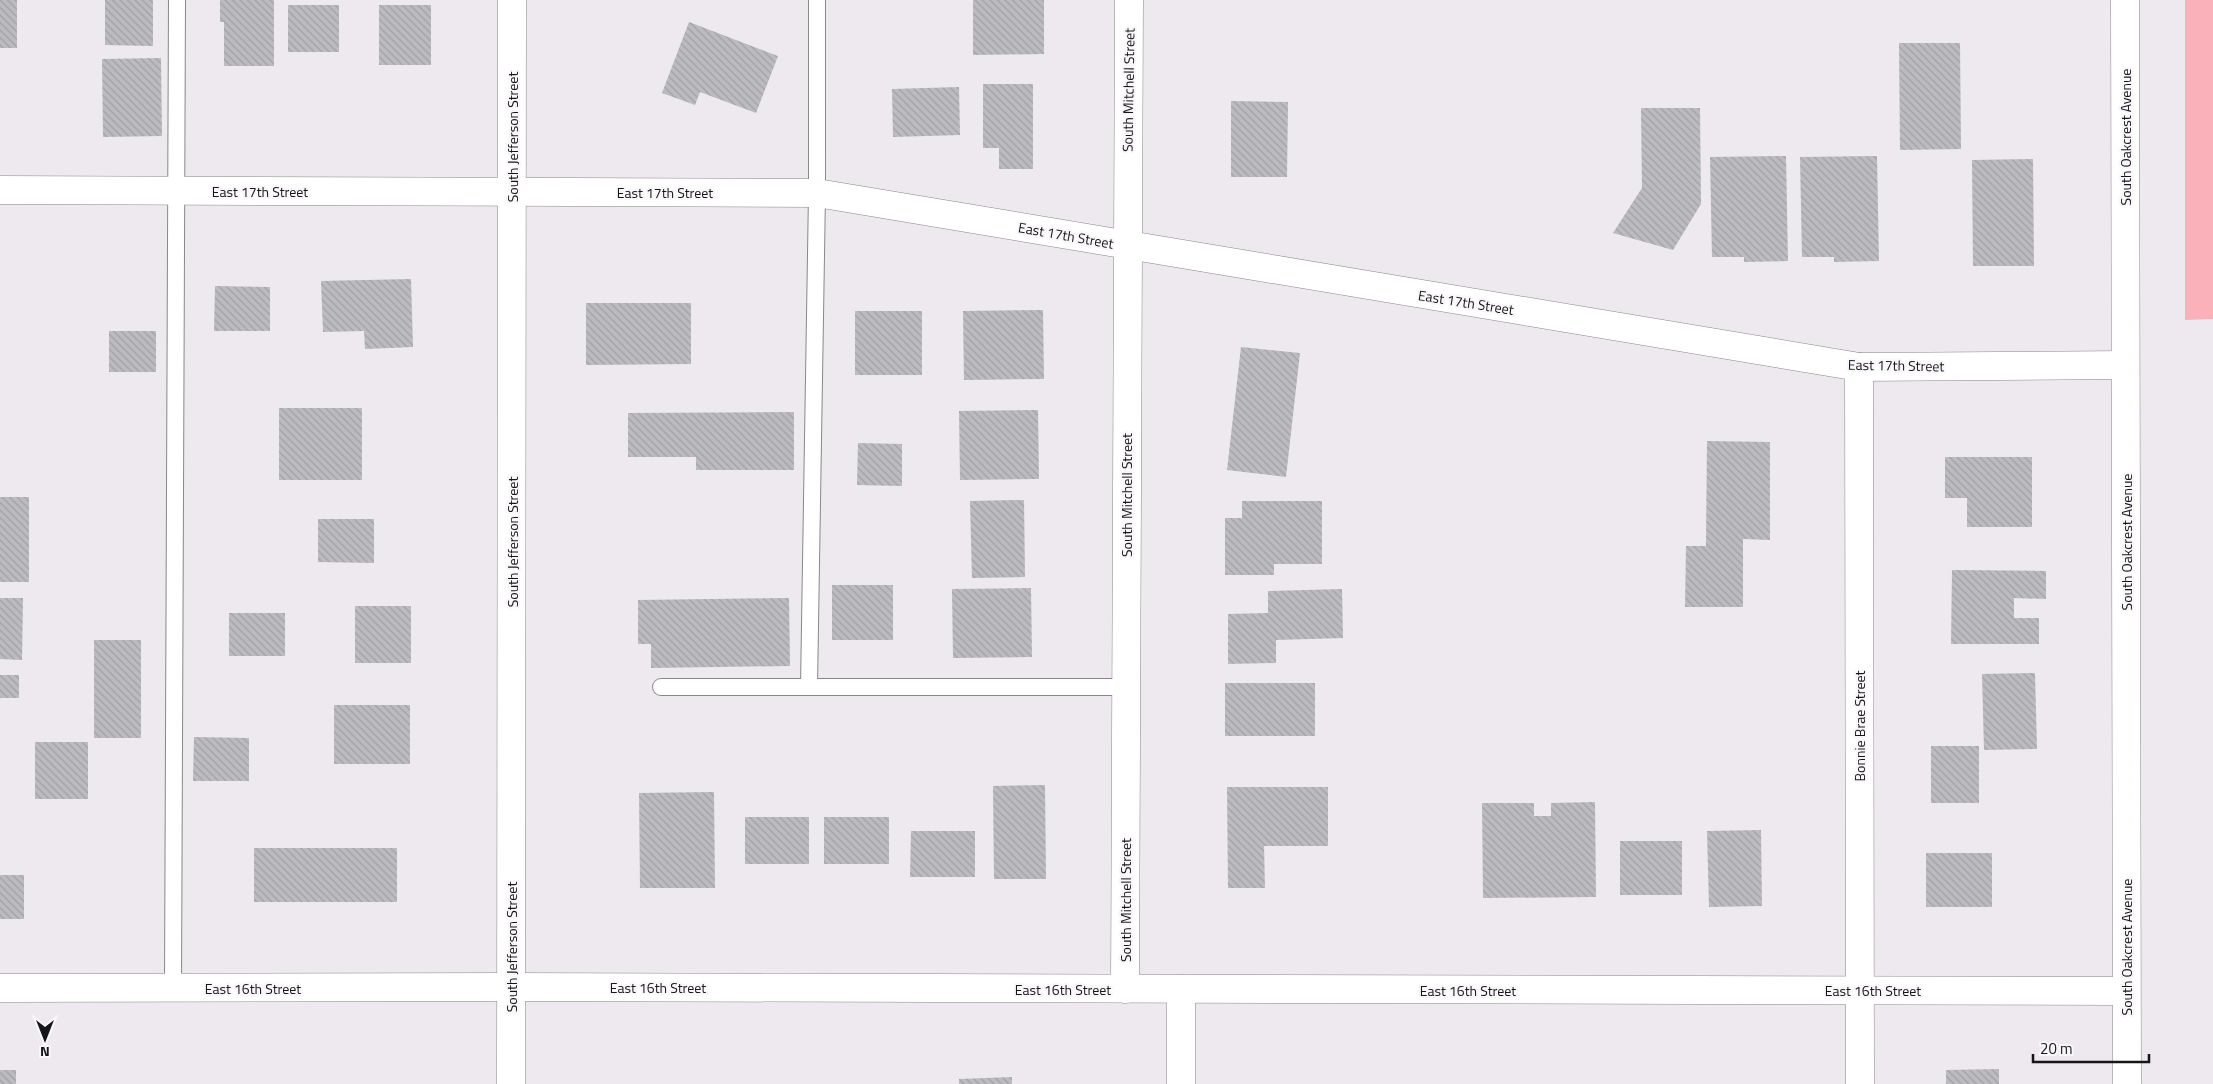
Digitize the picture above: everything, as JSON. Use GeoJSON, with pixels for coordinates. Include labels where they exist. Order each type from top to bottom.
{"type":"FeatureCollection","features":[{"type":"Feature","properties":{"kind":"street","name":"South Jefferson Street"},"geometry":{"type":"LineString","coordinates":[[511,1084],[512,0]]}},
{"type":"Feature","properties":{"kind":"street","name":"South Mitchell Street"},"geometry":{"type":"LineString","coordinates":[[1125,989],[1126,246],[1129,0]]}},
{"type":"Feature","properties":{"kind":"street","name":"South Oakcrest Avenue"},"geometry":{"type":"LineString","coordinates":[[2125,0],[2126,1084]]}},
{"type":"Feature","properties":{"kind":"street","name":"East 17th Street"},"geometry":{"type":"LineString","coordinates":[[0,190],[817,193],[1859,367],[2125,365]]}},
{"type":"Feature","properties":{"kind":"street","name":"Bonnie Brae Street"},"geometry":{"type":"LineString","coordinates":[[1859,367],[1860,1084]]}},
{"type":"Feature","properties":{"kind":"street","name":"East 16th Street"},"geometry":{"type":"LineString","coordinates":[[0,988],[2126,990]]}},
{"type":"Feature","properties":{"kind":"street"},"geometry":{"type":"LineString","coordinates":[[1181,989],[1181,1084]]}},
{"type":"Feature","properties":{"kind":"lane"},"geometry":{"type":"LineString","coordinates":[[173,988],[177,0]]}},
{"type":"Feature","properties":{"kind":"lane"},"geometry":{"type":"LineString","coordinates":[[808,687],[817,193],[818,0]]}},
{"type":"Feature","properties":{"kind":"lane"},"geometry":{"type":"LineString","coordinates":[[661,687],[1126,687]]}},
{"type":"Feature","properties":{"kind":"shaded area"},"geometry":{"type":"Polygon","coordinates":[[[2185,0],[2213,0],[2213,319],[2185,320],[2185,0]]]}},
{"type":"Feature","properties":{"kind":"building"},"geometry":{"type":"Polygon","coordinates":[[[0,0],[17,0],[17,48],[0,48],[0,0]]]}},
{"type":"Feature","properties":{"kind":"building"},"geometry":{"type":"Polygon","coordinates":[[[105,0],[153,0],[153,46],[105,45],[105,0]]]}},
{"type":"Feature","properties":{"kind":"building"},"geometry":{"type":"Polygon","coordinates":[[[220,0],[274,0],[274,66],[224,66],[224,22],[220,22],[220,0]]]}},
{"type":"Feature","properties":{"kind":"building"},"geometry":{"type":"Polygon","coordinates":[[[973,0],[1044,0],[1044,54],[973,55],[973,0]]]}},
{"type":"Feature","properties":{"kind":"building"},"geometry":{"type":"Polygon","coordinates":[[[288,5],[339,5],[339,52],[288,52],[288,5]]]}},
{"type":"Feature","properties":{"kind":"building"},"geometry":{"type":"Polygon","coordinates":[[[379,5],[431,5],[431,65],[379,65],[379,5]]]}},
{"type":"Feature","properties":{"kind":"building"},"geometry":{"type":"Polygon","coordinates":[[[689,22],[778,56],[756,113],[700,92],[695,105],[662,93],[689,22]]]}},
{"type":"Feature","properties":{"kind":"building"},"geometry":{"type":"Polygon","coordinates":[[[1899,43],[1960,43],[1961,149],[1900,150],[1899,43]]]}},
{"type":"Feature","properties":{"kind":"building"},"geometry":{"type":"Polygon","coordinates":[[[161,58],[162,136],[103,137],[102,59],[161,58]]]}},
{"type":"Feature","properties":{"kind":"building"},"geometry":{"type":"Polygon","coordinates":[[[983,84],[1033,84],[1033,169],[999,169],[999,148],[983,148],[983,84]]]}},
{"type":"Feature","properties":{"kind":"building"},"geometry":{"type":"Polygon","coordinates":[[[959,87],[960,135],[893,137],[892,89],[959,87]]]}},
{"type":"Feature","properties":{"kind":"building"},"geometry":{"type":"Polygon","coordinates":[[[1231,101],[1288,102],[1287,177],[1231,177],[1231,101]]]}},
{"type":"Feature","properties":{"kind":"building"},"geometry":{"type":"Polygon","coordinates":[[[1641,108],[1700,108],[1701,204],[1673,250],[1613,233],[1642,188],[1641,108]]]}},
{"type":"Feature","properties":{"kind":"building"},"geometry":{"type":"Polygon","coordinates":[[[1786,156],[1788,261],[1744,262],[1744,257],[1712,257],[1710,157],[1786,156]]]}},
{"type":"Feature","properties":{"kind":"building"},"geometry":{"type":"Polygon","coordinates":[[[1877,156],[1879,261],[1834,262],[1834,257],[1802,257],[1800,157],[1877,156]]]}},
{"type":"Feature","properties":{"kind":"building"},"geometry":{"type":"Polygon","coordinates":[[[2033,159],[2034,266],[1973,266],[1972,160],[2033,159]]]}},
{"type":"Feature","properties":{"kind":"building"},"geometry":{"type":"Polygon","coordinates":[[[411,279],[413,347],[365,349],[364,331],[323,332],[321,281],[411,279]]]}},
{"type":"Feature","properties":{"kind":"building"},"geometry":{"type":"Polygon","coordinates":[[[215,286],[270,287],[270,331],[214,331],[215,286]]]}},
{"type":"Feature","properties":{"kind":"building"},"geometry":{"type":"Polygon","coordinates":[[[586,303],[691,303],[691,364],[586,365],[586,303]]]}},
{"type":"Feature","properties":{"kind":"building"},"geometry":{"type":"Polygon","coordinates":[[[1043,310],[1044,379],[964,380],[963,311],[1043,310]]]}},
{"type":"Feature","properties":{"kind":"building"},"geometry":{"type":"Polygon","coordinates":[[[855,311],[922,311],[922,375],[855,375],[855,311]]]}},
{"type":"Feature","properties":{"kind":"building"},"geometry":{"type":"Polygon","coordinates":[[[109,331],[156,331],[156,372],[109,372],[109,331]]]}},
{"type":"Feature","properties":{"kind":"building"},"geometry":{"type":"Polygon","coordinates":[[[1241,347],[1300,353],[1286,477],[1227,470],[1241,347]]]}},
{"type":"Feature","properties":{"kind":"building"},"geometry":{"type":"Polygon","coordinates":[[[279,408],[362,408],[362,480],[279,480],[279,408]]]}},
{"type":"Feature","properties":{"kind":"building"},"geometry":{"type":"Polygon","coordinates":[[[1038,410],[1039,479],[960,480],[959,411],[1038,410]]]}},
{"type":"Feature","properties":{"kind":"building"},"geometry":{"type":"Polygon","coordinates":[[[794,412],[794,470],[696,470],[696,457],[628,457],[628,413],[794,412]]]}},
{"type":"Feature","properties":{"kind":"building"},"geometry":{"type":"Polygon","coordinates":[[[1707,441],[1770,442],[1770,540],[1743,539],[1743,607],[1685,607],[1686,546],[1706,546],[1707,441]]]}},
{"type":"Feature","properties":{"kind":"building"},"geometry":{"type":"Polygon","coordinates":[[[858,443],[902,444],[902,486],[857,485],[858,443]]]}},
{"type":"Feature","properties":{"kind":"building"},"geometry":{"type":"Polygon","coordinates":[[[1945,457],[2032,457],[2032,527],[1967,527],[1967,498],[1945,498],[1945,457]]]}},
{"type":"Feature","properties":{"kind":"building"},"geometry":{"type":"Polygon","coordinates":[[[0,497],[29,497],[29,582],[0,582],[0,497]]]}},
{"type":"Feature","properties":{"kind":"building"},"geometry":{"type":"Polygon","coordinates":[[[1024,500],[1025,577],[972,578],[970,501],[1024,500]]]}},
{"type":"Feature","properties":{"kind":"building"},"geometry":{"type":"Polygon","coordinates":[[[1242,501],[1322,501],[1322,564],[1274,564],[1274,575],[1225,575],[1225,518],[1242,518],[1242,501]]]}},
{"type":"Feature","properties":{"kind":"building"},"geometry":{"type":"Polygon","coordinates":[[[318,519],[374,519],[374,563],[318,562],[318,519]]]}},
{"type":"Feature","properties":{"kind":"building"},"geometry":{"type":"Polygon","coordinates":[[[1952,570],[2046,571],[2046,599],[2014,598],[2014,618],[2039,618],[2039,644],[1951,644],[1952,570]]]}},
{"type":"Feature","properties":{"kind":"building"},"geometry":{"type":"Polygon","coordinates":[[[832,585],[893,585],[893,640],[832,640],[832,585]]]}},
{"type":"Feature","properties":{"kind":"building"},"geometry":{"type":"Polygon","coordinates":[[[1031,588],[1032,657],[953,658],[952,589],[1031,588]]]}},
{"type":"Feature","properties":{"kind":"building"},"geometry":{"type":"Polygon","coordinates":[[[1342,589],[1343,638],[1276,640],[1276,663],[1228,664],[1228,614],[1268,613],[1268,591],[1342,589]]]}},
{"type":"Feature","properties":{"kind":"building"},"geometry":{"type":"Polygon","coordinates":[[[0,598],[23,598],[22,660],[0,659],[0,598]]]}},
{"type":"Feature","properties":{"kind":"building"},"geometry":{"type":"Polygon","coordinates":[[[789,598],[790,666],[651,668],[651,644],[638,644],[638,600],[789,598]]]}},
{"type":"Feature","properties":{"kind":"building"},"geometry":{"type":"Polygon","coordinates":[[[355,606],[411,606],[411,663],[355,663],[355,606]]]}},
{"type":"Feature","properties":{"kind":"building"},"geometry":{"type":"Polygon","coordinates":[[[229,613],[285,613],[285,656],[229,656],[229,613]]]}},
{"type":"Feature","properties":{"kind":"building"},"geometry":{"type":"Polygon","coordinates":[[[94,640],[141,640],[141,738],[94,738],[94,640]]]}},
{"type":"Feature","properties":{"kind":"building"},"geometry":{"type":"Polygon","coordinates":[[[2035,673],[2037,749],[1984,750],[1982,674],[2035,673]]]}},
{"type":"Feature","properties":{"kind":"building"},"geometry":{"type":"Polygon","coordinates":[[[0,675],[19,675],[19,698],[0,698],[0,675]]]}},
{"type":"Feature","properties":{"kind":"building"},"geometry":{"type":"Polygon","coordinates":[[[1225,683],[1315,683],[1315,736],[1225,736],[1225,683]]]}},
{"type":"Feature","properties":{"kind":"building"},"geometry":{"type":"Polygon","coordinates":[[[334,705],[410,705],[410,764],[334,764],[334,705]]]}},
{"type":"Feature","properties":{"kind":"building"},"geometry":{"type":"Polygon","coordinates":[[[194,737],[249,738],[249,781],[193,781],[194,737]]]}},
{"type":"Feature","properties":{"kind":"building"},"geometry":{"type":"Polygon","coordinates":[[[35,742],[88,742],[88,799],[35,799],[35,742]]]}},
{"type":"Feature","properties":{"kind":"building"},"geometry":{"type":"Polygon","coordinates":[[[1931,746],[1979,746],[1979,803],[1931,803],[1931,746]]]}},
{"type":"Feature","properties":{"kind":"building"},"geometry":{"type":"Polygon","coordinates":[[[1045,785],[1046,879],[994,879],[993,786],[1045,785]]]}},
{"type":"Feature","properties":{"kind":"building"},"geometry":{"type":"Polygon","coordinates":[[[1227,787],[1328,787],[1328,846],[1264,846],[1265,888],[1228,888],[1227,787]]]}},
{"type":"Feature","properties":{"kind":"building"},"geometry":{"type":"Polygon","coordinates":[[[714,792],[715,888],[640,888],[639,793],[714,792]]]}},
{"type":"Feature","properties":{"kind":"building"},"geometry":{"type":"Polygon","coordinates":[[[1595,802],[1596,897],[1483,898],[1482,803],[1534,803],[1534,816],[1551,816],[1551,803],[1595,802]]]}},
{"type":"Feature","properties":{"kind":"building"},"geometry":{"type":"Polygon","coordinates":[[[745,817],[809,817],[809,864],[745,864],[745,817]]]}},
{"type":"Feature","properties":{"kind":"building"},"geometry":{"type":"Polygon","coordinates":[[[824,817],[889,817],[889,864],[824,864],[824,817]]]}},
{"type":"Feature","properties":{"kind":"building"},"geometry":{"type":"Polygon","coordinates":[[[1761,830],[1762,906],[1709,907],[1707,831],[1761,830]]]}},
{"type":"Feature","properties":{"kind":"building"},"geometry":{"type":"Polygon","coordinates":[[[911,831],[975,831],[975,877],[910,877],[911,831]]]}},
{"type":"Feature","properties":{"kind":"building"},"geometry":{"type":"Polygon","coordinates":[[[1620,841],[1682,841],[1682,895],[1620,895],[1620,841]]]}},
{"type":"Feature","properties":{"kind":"building"},"geometry":{"type":"Polygon","coordinates":[[[254,848],[397,848],[397,902],[254,902],[254,848]]]}},
{"type":"Feature","properties":{"kind":"building"},"geometry":{"type":"Polygon","coordinates":[[[1926,853],[1992,853],[1992,907],[1926,907],[1926,853]]]}},
{"type":"Feature","properties":{"kind":"building"},"geometry":{"type":"Polygon","coordinates":[[[0,875],[24,875],[24,919],[0,919],[0,875]]]}},
{"type":"Feature","properties":{"kind":"building"},"geometry":{"type":"Polygon","coordinates":[[[1999,1069],[1999,1084],[1946,1084],[1946,1070],[1999,1069]]]}},
{"type":"Feature","properties":{"kind":"building"},"geometry":{"type":"Polygon","coordinates":[[[0,1070],[16,1070],[16,1084],[0,1084],[0,1070]]]}},
{"type":"Feature","properties":{"kind":"building"},"geometry":{"type":"Polygon","coordinates":[[[1012,1077],[1012,1084],[959,1084],[959,1079],[1012,1077]]]}}]}
